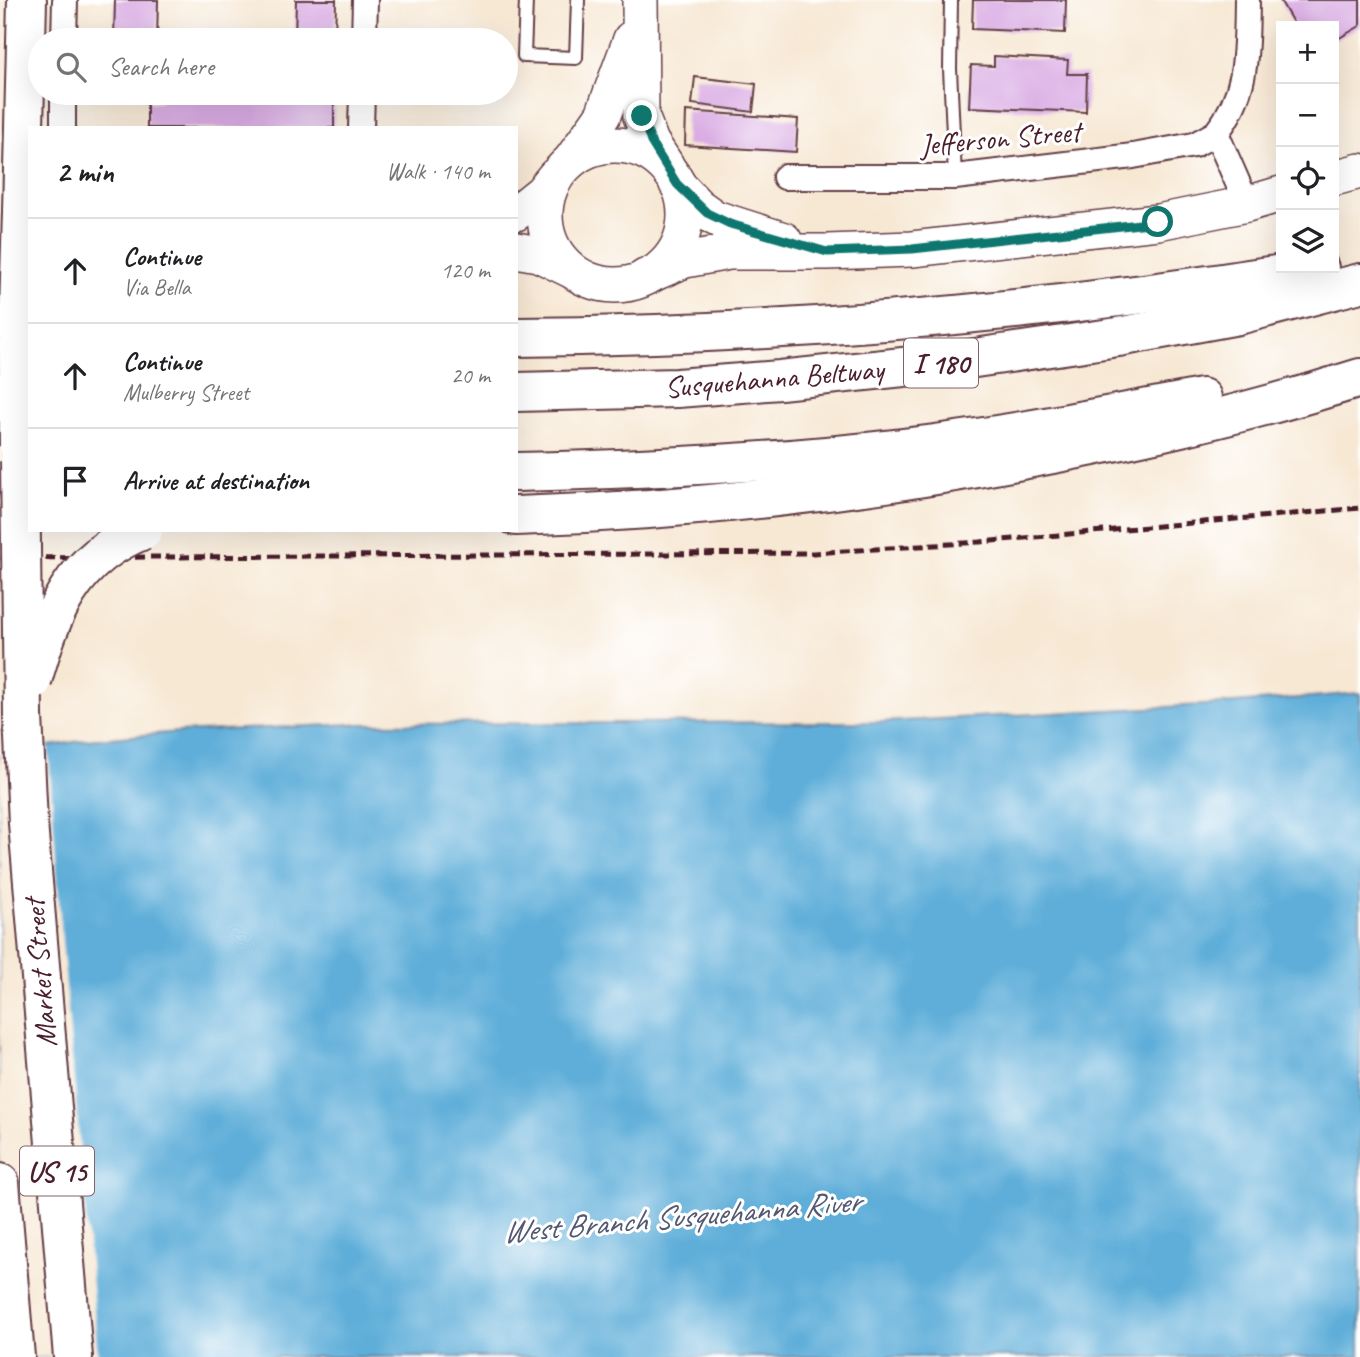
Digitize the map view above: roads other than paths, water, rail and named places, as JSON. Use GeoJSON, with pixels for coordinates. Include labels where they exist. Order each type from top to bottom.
{"type":"FeatureCollection","features":[{"type":"Feature","properties":{"kind":"main road","name":"Market Street"},"geometry":{"type":"LineString","coordinates":[[27,0],[26,219],[13,431],[29,836],[73,1357]]}},
{"type":"Feature","properties":{"kind":"main road"},"geometry":{"type":"LineString","coordinates":[[518,211],[542,192],[596,127],[609,103],[640,8]]}},
{"type":"Feature","properties":{"kind":"main road"},"geometry":{"type":"LineString","coordinates":[[640,8],[643,121],[651,142],[674,178],[684,210],[681,236],[670,257],[656,271],[645,277]]}},
{"type":"Feature","properties":{"kind":"main road"},"geometry":{"type":"LineString","coordinates":[[576,273],[555,251],[546,228],[546,198],[566,165],[596,147],[621,145],[644,151],[655,158],[698,206],[715,218],[827,252]]}},
{"type":"Feature","properties":{"kind":"main road"},"geometry":{"type":"LineString","coordinates":[[1339,177],[1360,171]]}},
{"type":"Feature","properties":{"kind":"main road"},"geometry":{"type":"LineString","coordinates":[[518,251],[551,259],[604,284],[626,284],[685,260],[719,253],[912,249],[1158,222],[1276,195]]}},
{"type":"Feature","properties":{"kind":"main road"},"geometry":{"type":"LineString","coordinates":[[1339,264],[1360,261]]}},
{"type":"Feature","properties":{"kind":"main road"},"geometry":{"type":"LineString","coordinates":[[518,337],[802,327],[925,318],[1046,307],[1287,273]]}},
{"type":"Feature","properties":{"kind":"main road","name":"Susquehanna Beltway"},"geometry":{"type":"LineString","coordinates":[[518,392],[677,388],[941,363],[1118,337],[1238,315],[1360,283]]}},
{"type":"Feature","properties":{"kind":"main road"},"geometry":{"type":"LineString","coordinates":[[0,290],[28,290]]}},
{"type":"Feature","properties":{"kind":"main road"},"geometry":{"type":"LineString","coordinates":[[518,472],[610,470],[783,459],[933,444],[1080,422],[1360,365]]}},
{"type":"Feature","properties":{"kind":"main road"},"geometry":{"type":"LineString","coordinates":[[518,516],[637,510],[759,499],[943,475],[1148,436],[1286,402],[1360,378]]}},
{"type":"Feature","properties":{"kind":"main road"},"geometry":{"type":"LineString","coordinates":[[23,716],[45,635],[66,592],[97,556],[139,532]]}},
{"type":"Feature","properties":{"kind":"main road","name":"US 15"},"geometry":{"type":"LineString","coordinates":[[0,1183],[15,1357]]}},
{"type":"Feature","properties":{"kind":"street"},"geometry":{"type":"LineString","coordinates":[[64,28],[65,0]]}},
{"type":"Feature","properties":{"kind":"street"},"geometry":{"type":"LineString","coordinates":[[364,28],[365,0]]}},
{"type":"Feature","properties":{"kind":"street"},"geometry":{"type":"LineString","coordinates":[[1247,0],[1244,77],[1236,103],[1216,133],[1247,204]]}},
{"type":"Feature","properties":{"kind":"street"},"geometry":{"type":"LineString","coordinates":[[63,105],[63,126]]}},
{"type":"Feature","properties":{"kind":"street"},"geometry":{"type":"LineString","coordinates":[[361,126],[362,105]]}},
{"type":"Feature","properties":{"kind":"street","name":"Jefferson Street"},"geometry":{"type":"LineString","coordinates":[[785,177],[955,177],[1133,156],[1194,145],[1216,133]]}},
{"type":"Feature","properties":{"kind":"lane"},"geometry":{"type":"LineString","coordinates":[[526,0],[524,56],[576,58],[578,0]]}},
{"type":"Feature","properties":{"kind":"lane"},"geometry":{"type":"LineString","coordinates":[[951,0],[950,69],[955,177]]}},
{"type":"Feature","properties":{"kind":"water","name":"West Branch Susquehanna River"},"geometry":{"type":"Polygon","coordinates":[[[1360,693],[1360,1357],[0,1357],[0,754],[86,740],[179,732],[353,724],[882,722],[1222,704],[1360,693]]]}},
{"type":"Feature","properties":{"kind":"railway"},"geometry":{"type":"LineString","coordinates":[[0,558],[814,553],[980,542],[1360,508]]}}]}
